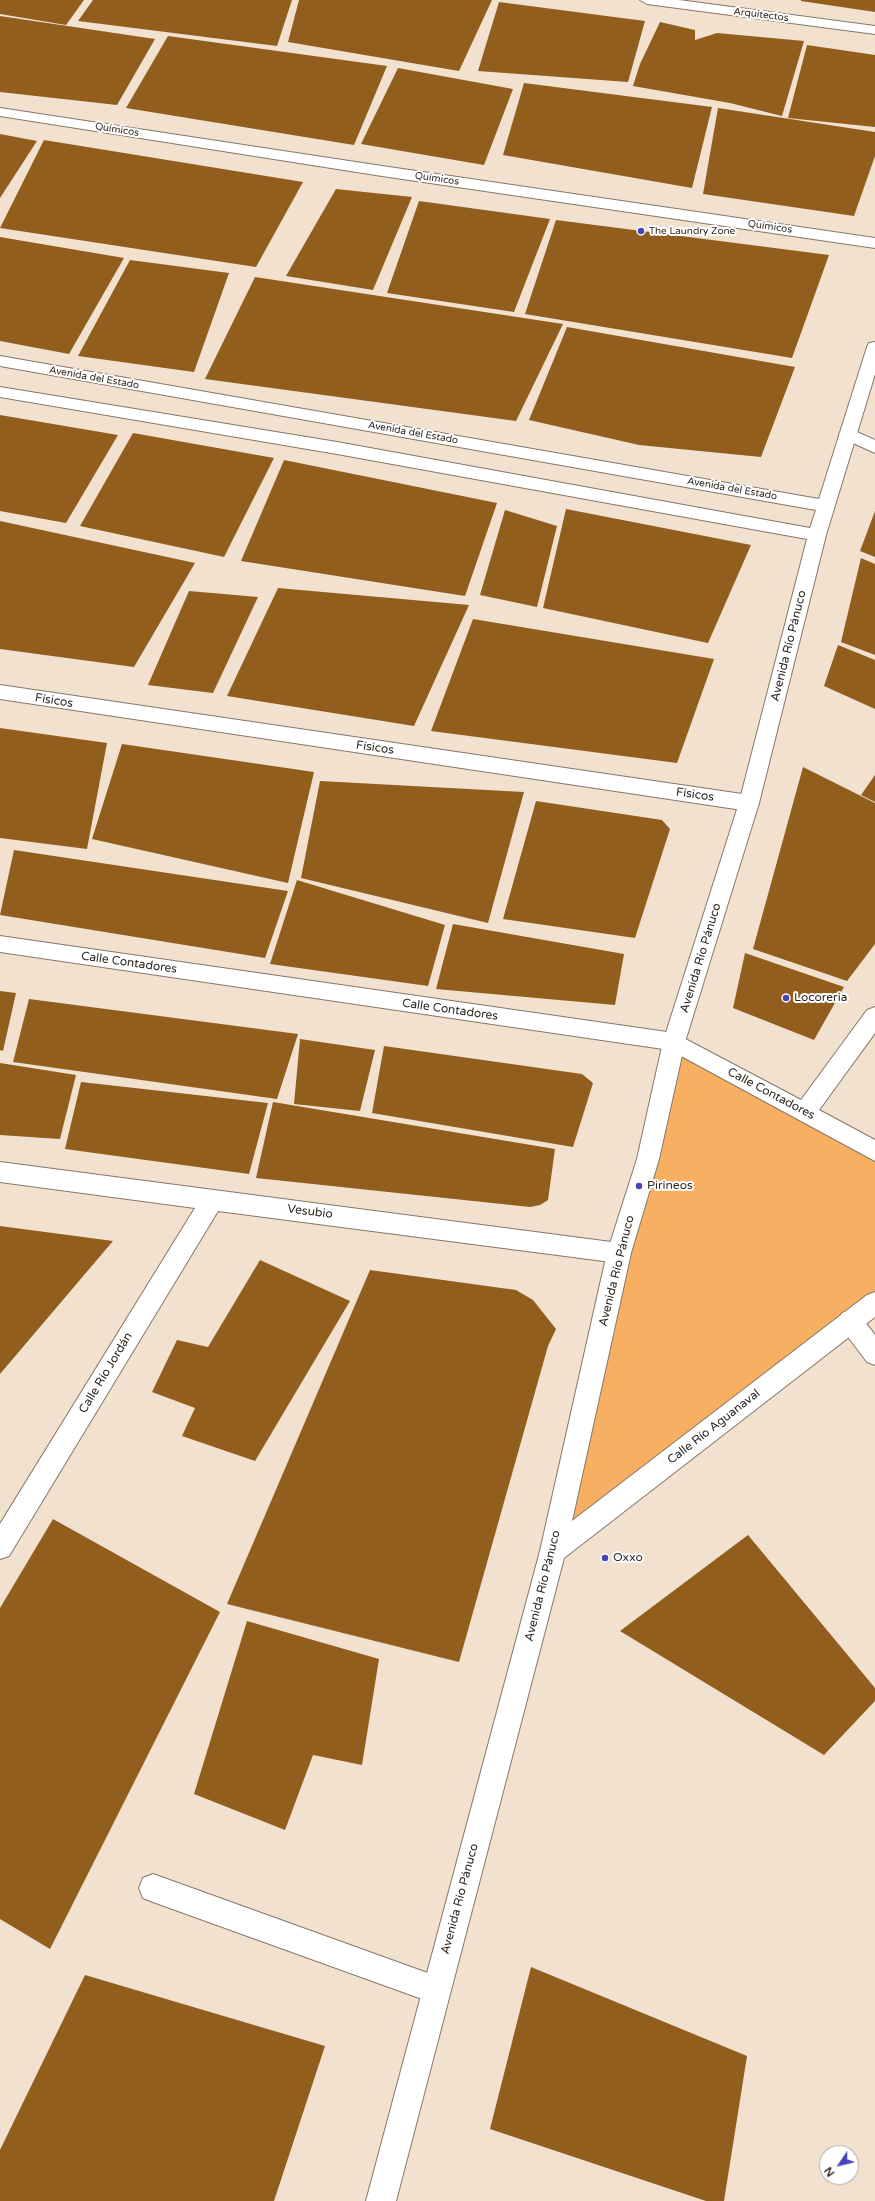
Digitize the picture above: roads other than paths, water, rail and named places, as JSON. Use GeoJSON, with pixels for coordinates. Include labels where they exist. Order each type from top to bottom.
{"type":"FeatureCollection","features":[{"type":"Feature","properties":{"kind":"street","name":"Arquitectos"},"geometry":{"type":"LineString","coordinates":[[647,0],[875,30]]}},
{"type":"Feature","properties":{"kind":"street","name":"Químicos"},"geometry":{"type":"LineString","coordinates":[[0,112],[382,171],[875,243]]}},
{"type":"Feature","properties":{"kind":"street","name":"Avenida Río Pánuco"},"geometry":{"type":"LineString","coordinates":[[380,2201],[552,1551],[619,1253],[648,1159],[674,1042],[749,803],[817,535],[875,347]]}},
{"type":"Feature","properties":{"kind":"street","name":"Avenida del Estado"},"geometry":{"type":"LineString","coordinates":[[0,361],[826,506]]}},
{"type":"Feature","properties":{"kind":"street"},"geometry":{"type":"LineString","coordinates":[[0,392],[337,448],[817,535]]}},
{"type":"Feature","properties":{"kind":"street"},"geometry":{"type":"LineString","coordinates":[[848,434],[875,447]]}},
{"type":"Feature","properties":{"kind":"street","name":"Físicos"},"geometry":{"type":"LineString","coordinates":[[0,692],[749,803]]}},
{"type":"Feature","properties":{"kind":"street","name":"Calle Contadores"},"geometry":{"type":"LineString","coordinates":[[0,944],[674,1042],[875,1151]]}},
{"type":"Feature","properties":{"kind":"street"},"geometry":{"type":"LineString","coordinates":[[804,1112],[875,1016]]}},
{"type":"Feature","properties":{"kind":"street","name":"Vesubio"},"geometry":{"type":"LineString","coordinates":[[0,1172],[619,1253]]}},
{"type":"Feature","properties":{"kind":"street","name":"Calle Río Jordán"},"geometry":{"type":"LineString","coordinates":[[0,1547],[213,1199]]}},
{"type":"Feature","properties":{"kind":"street","name":"Calle Río Aguanaval"},"geometry":{"type":"LineString","coordinates":[[552,1551],[875,1303]]}},
{"type":"Feature","properties":{"kind":"street"},"geometry":{"type":"LineString","coordinates":[[850,1321],[875,1354]]}},
{"type":"Feature","properties":{"kind":"street"},"geometry":{"type":"LineString","coordinates":[[153,1888],[436,1990]]}},
{"type":"Feature","properties":{"kind":"place","name":"The Laundry Zone"},"geometry":{"type":"Point","coordinates":[641,231]}},
{"type":"Feature","properties":{"kind":"place","name":"Locoreria"},"geometry":{"type":"Point","coordinates":[786,998]}},
{"type":"Feature","properties":{"kind":"place","name":"Pirineos"},"geometry":{"type":"Point","coordinates":[639,1186]}},
{"type":"Feature","properties":{"kind":"place","name":"Oxxo"},"geometry":{"type":"Point","coordinates":[605,1558]}}]}
